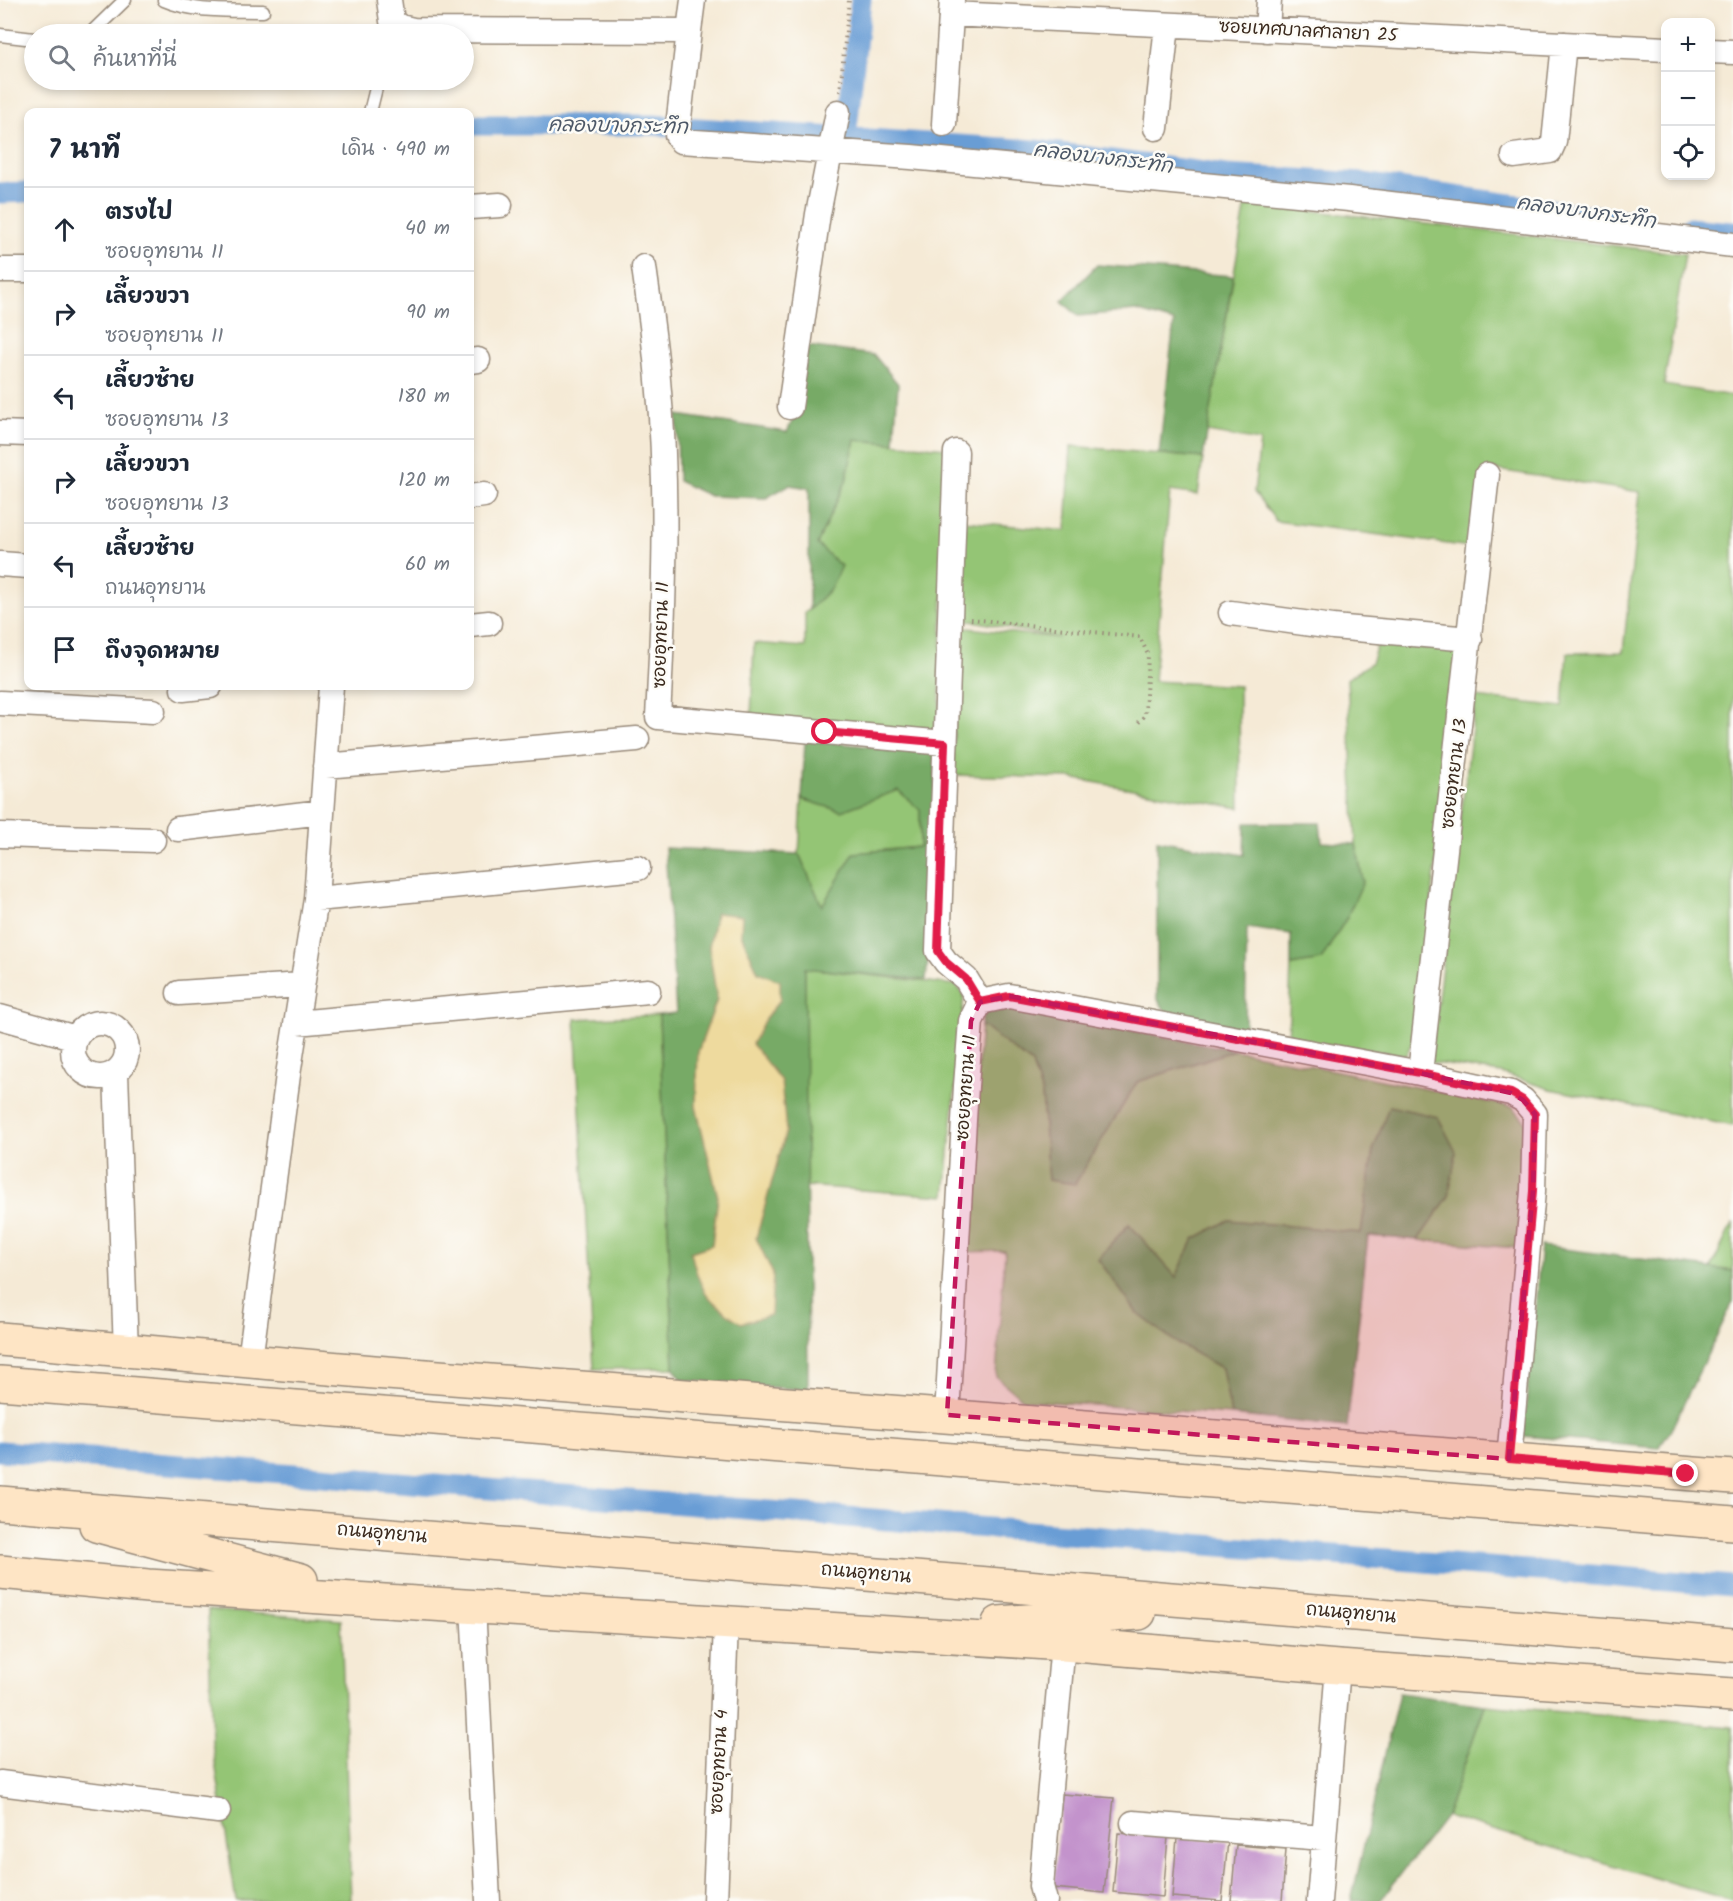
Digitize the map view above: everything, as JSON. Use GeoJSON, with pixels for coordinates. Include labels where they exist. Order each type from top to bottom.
{"type":"FeatureCollection","features":[{"type":"Feature","properties":{"kind":"main road"},"geometry":{"type":"LineString","coordinates":[[0,1339],[126,1351],[1733,1477]]}},
{"type":"Feature","properties":{"kind":"main road"},"geometry":{"type":"LineString","coordinates":[[198,1356],[345,1392],[509,1424]]}},
{"type":"Feature","properties":{"kind":"main road"},"geometry":{"type":"LineString","coordinates":[[0,1383],[1733,1523]]}},
{"type":"Feature","properties":{"kind":"main road"},"geometry":{"type":"LineString","coordinates":[[1541,1508],[1658,1508],[1733,1503]]}},
{"type":"Feature","properties":{"kind":"main road"},"geometry":{"type":"LineString","coordinates":[[15,1504],[173,1548],[378,1600]]}},
{"type":"Feature","properties":{"kind":"main road","name":"ถนนอุทยาน"},"geometry":{"type":"LineString","coordinates":[[15,1504],[1733,1645]]}},
{"type":"Feature","properties":{"kind":"main road"},"geometry":{"type":"LineString","coordinates":[[0,1572],[148,1586],[861,1633],[1063,1644],[1338,1667],[1733,1695]]}},
{"type":"Feature","properties":{"kind":"main road"},"geometry":{"type":"LineString","coordinates":[[861,1633],[1129,1614],[1299,1610]]}},
{"type":"Feature","properties":{"kind":"street"},"geometry":{"type":"LineString","coordinates":[[693,0],[678,128],[681,141],[832,148],[1349,199],[1733,245]]}},
{"type":"Feature","properties":{"kind":"street"},"geometry":{"type":"LineString","coordinates":[[1267,30],[1269,0]]}},
{"type":"Feature","properties":{"kind":"street"},"geometry":{"type":"LineString","coordinates":[[944,124],[951,7]]}},
{"type":"Feature","properties":{"kind":"street","name":"ซอยเทศบาลศาลายา 25"},"geometry":{"type":"LineString","coordinates":[[951,7],[1167,25],[1661,49]]}},
{"type":"Feature","properties":{"kind":"street"},"geometry":{"type":"LineString","coordinates":[[1156,128],[1167,25]]}},
{"type":"Feature","properties":{"kind":"street"},"geometry":{"type":"LineString","coordinates":[[474,30],[689,31]]}},
{"type":"Feature","properties":{"kind":"street"},"geometry":{"type":"LineString","coordinates":[[1514,156],[1550,151],[1554,142],[1564,44]]}},
{"type":"Feature","properties":{"kind":"street"},"geometry":{"type":"LineString","coordinates":[[1715,51],[1733,52]]}},
{"type":"Feature","properties":{"kind":"street"},"geometry":{"type":"LineString","coordinates":[[790,407],[818,214],[838,112]]}},
{"type":"Feature","properties":{"kind":"street"},"geometry":{"type":"LineString","coordinates":[[474,207],[500,205]]}},
{"type":"Feature","properties":{"kind":"street","name":"ซอยอุทยาน 11"},"geometry":{"type":"LineString","coordinates":[[644,267],[658,379],[662,443],[664,588],[658,717],[945,743]]}},
{"type":"Feature","properties":{"kind":"street"},"geometry":{"type":"LineString","coordinates":[[0,270],[24,270]]}},
{"type":"Feature","properties":{"kind":"street"},"geometry":{"type":"LineString","coordinates":[[0,433],[24,434]]}},
{"type":"Feature","properties":{"kind":"street"},"geometry":{"type":"LineString","coordinates":[[956,452],[938,951],[946,962],[966,979],[980,1002],[1009,996],[1420,1073],[1511,1093],[1523,1100],[1535,1114],[1533,1191],[1509,1459]]}},
{"type":"Feature","properties":{"kind":"street","name":"ซอยอุทยาน 13"},"geometry":{"type":"LineString","coordinates":[[1420,1073],[1487,475]]}},
{"type":"Feature","properties":{"kind":"street"},"geometry":{"type":"LineString","coordinates":[[0,564],[24,566]]}},
{"type":"Feature","properties":{"kind":"street"},"geometry":{"type":"LineString","coordinates":[[1230,613],[1333,627],[1470,639]]}},
{"type":"Feature","properties":{"kind":"street"},"geometry":{"type":"LineString","coordinates":[[250,1360],[296,1023],[316,899],[331,690]]}},
{"type":"Feature","properties":{"kind":"street"},"geometry":{"type":"LineString","coordinates":[[0,703],[153,711]]}},
{"type":"Feature","properties":{"kind":"street"},"geometry":{"type":"LineString","coordinates":[[325,766],[637,739]]}},
{"type":"Feature","properties":{"kind":"street"},"geometry":{"type":"LineString","coordinates":[[178,829],[322,812]]}},
{"type":"Feature","properties":{"kind":"street"},"geometry":{"type":"LineString","coordinates":[[0,835],[153,840]]}},
{"type":"Feature","properties":{"kind":"street"},"geometry":{"type":"LineString","coordinates":[[316,899],[638,868]]}},
{"type":"Feature","properties":{"kind":"street"},"geometry":{"type":"LineString","coordinates":[[179,993],[302,984]]}},
{"type":"Feature","properties":{"kind":"street"},"geometry":{"type":"LineString","coordinates":[[296,1023],[648,991]]}},
{"type":"Feature","properties":{"kind":"street","name":"ซอยอุทยาน 11"},"geometry":{"type":"LineString","coordinates":[[947,1415],[966,1086],[972,1021],[980,1002]]}},
{"type":"Feature","properties":{"kind":"street"},"geometry":{"type":"LineString","coordinates":[[0,1017],[76,1038]]}},
{"type":"Feature","properties":{"kind":"street"},"geometry":{"type":"LineString","coordinates":[[99,1022],[111,1024],[121,1031],[127,1041],[128,1053],[124,1064],[116,1073],[104,1077],[92,1076],[81,1069],[74,1059],[73,1046],[76,1038],[87,1026],[99,1022]]}},
{"type":"Feature","properties":{"kind":"street"},"geometry":{"type":"LineString","coordinates":[[116,1073],[126,1351]]}},
{"type":"Feature","properties":{"kind":"street"},"geometry":{"type":"LineString","coordinates":[[474,1606],[488,1901]]}},
{"type":"Feature","properties":{"kind":"street","name":"ซอยอุทยาน 4"},"geometry":{"type":"LineString","coordinates":[[715,1901],[726,1624]]}},
{"type":"Feature","properties":{"kind":"street"},"geometry":{"type":"LineString","coordinates":[[1045,1901],[1041,1886],[1063,1644]]}},
{"type":"Feature","properties":{"kind":"street"},"geometry":{"type":"LineString","coordinates":[[1319,1901],[1338,1667]]}},
{"type":"Feature","properties":{"kind":"street"},"geometry":{"type":"LineString","coordinates":[[0,1783],[218,1811]]}},
{"type":"Feature","properties":{"kind":"street"},"geometry":{"type":"LineString","coordinates":[[1133,1823],[1323,1838]]}},
{"type":"Feature","properties":{"kind":"lane"},"geometry":{"type":"LineString","coordinates":[[100,24],[125,0]]}},
{"type":"Feature","properties":{"kind":"lane"},"geometry":{"type":"LineString","coordinates":[[164,0],[175,5],[212,10],[263,11]]}},
{"type":"Feature","properties":{"kind":"lane"},"geometry":{"type":"LineString","coordinates":[[0,35],[24,38]]}},
{"type":"Feature","properties":{"kind":"lane"},"geometry":{"type":"LineString","coordinates":[[371,108],[376,90]]}},
{"type":"Feature","properties":{"kind":"path"},"geometry":{"type":"LineString","coordinates":[[838,112],[849,0]]}},
{"type":"Feature","properties":{"kind":"path"},"geometry":{"type":"LineString","coordinates":[[950,617],[1140,636],[1148,656],[1145,715],[1138,723]]}},
{"type":"Feature","properties":{"kind":"highlighted area"},"geometry":{"type":"Polygon","coordinates":[[[1009,996],[1420,1073],[1511,1093],[1523,1100],[1535,1114],[1533,1191],[1509,1459],[947,1415],[971,1021],[980,1002],[1009,996]]]}},
{"type":"Feature","properties":{"kind":"green space"},"geometry":{"type":"Polygon","coordinates":[[[1246,203],[1685,254],[1664,385],[1733,396],[1733,1126],[1550,1089],[1501,1073],[1430,1062],[1476,697],[1563,707],[1567,653],[1623,652],[1640,492],[1491,469],[1477,548],[1276,521],[1254,492],[1260,441],[1207,432],[1246,203]]]}},
{"type":"Feature","properties":{"kind":"green space"},"geometry":{"type":"Polygon","coordinates":[[[1097,265],[1233,276],[1203,458],[1159,454],[1174,322],[1136,311],[1078,316],[1062,301],[1097,265]]]}},
{"type":"Feature","properties":{"kind":"green space"},"geometry":{"type":"Polygon","coordinates":[[[807,346],[874,355],[898,384],[894,443],[855,440],[846,481],[817,544],[841,566],[830,589],[809,610],[809,488],[789,485],[766,498],[710,496],[678,481],[677,415],[787,432],[798,409],[807,346]]]}},
{"type":"Feature","properties":{"kind":"green space"},"geometry":{"type":"Polygon","coordinates":[[[855,440],[947,448],[939,727],[921,731],[751,718],[754,643],[805,647],[805,613],[830,589],[817,544],[846,481],[855,440]]]}},
{"type":"Feature","properties":{"kind":"green space"},"geometry":{"type":"Polygon","coordinates":[[[1071,446],[1203,458],[1198,495],[1170,491],[1154,681],[1239,686],[1240,808],[1070,778],[952,775],[959,627],[1059,638],[958,618],[965,521],[1066,531],[1071,446]]]}},
{"type":"Feature","properties":{"kind":"green space"},"geometry":{"type":"Polygon","coordinates":[[[1377,645],[1461,650],[1416,1034],[1406,1055],[1288,1040],[1291,965],[1321,960],[1346,919],[1363,882],[1356,844],[1347,679],[1371,663],[1377,645]]]}},
{"type":"Feature","properties":{"kind":"green space"},"geometry":{"type":"Polygon","coordinates":[[[805,740],[935,753],[937,871],[926,980],[805,968],[808,1390],[682,1380],[674,1368],[659,1015],[676,1013],[665,848],[799,854],[822,906],[854,853],[920,847],[920,810],[898,790],[841,811],[802,799],[805,740]],[[716,913],[709,947],[717,1000],[698,1052],[696,1106],[718,1197],[712,1245],[691,1252],[773,1274],[756,1238],[786,1131],[781,1081],[751,1044],[766,1017],[780,1000],[758,972],[741,934],[716,913]]]}},
{"type":"Feature","properties":{"kind":"green space"},"geometry":{"type":"Polygon","coordinates":[[[898,790],[920,810],[920,847],[855,853],[822,906],[799,854],[802,799],[841,811],[898,790]]]}},
{"type":"Feature","properties":{"kind":"green space"},"geometry":{"type":"Polygon","coordinates":[[[1245,823],[1320,823],[1322,842],[1356,844],[1363,882],[1346,919],[1321,960],[1291,965],[1291,934],[1247,928],[1245,1030],[1168,1015],[1157,998],[1157,840],[1244,855],[1245,823]]]}},
{"type":"Feature","properties":{"kind":"green space"},"geometry":{"type":"Polygon","coordinates":[[[805,968],[956,985],[964,995],[945,1196],[805,1186],[805,968]]]}},
{"type":"Feature","properties":{"kind":"green space"},"geometry":{"type":"Polygon","coordinates":[[[997,1005],[1235,1050],[1137,1082],[1075,1184],[1048,1180],[1042,1094],[1032,1064],[981,1025],[983,1013],[997,1005]]]}},
{"type":"Feature","properties":{"kind":"green space"},"geometry":{"type":"Polygon","coordinates":[[[659,1015],[674,1368],[594,1369],[575,1019],[659,1015]]]}},
{"type":"Feature","properties":{"kind":"green space"},"geometry":{"type":"Polygon","coordinates":[[[981,1025],[1032,1064],[1042,1094],[1048,1180],[1075,1183],[1137,1082],[1235,1050],[1513,1107],[1527,1123],[1517,1248],[1418,1240],[1449,1196],[1373,1151],[1361,1233],[1229,1220],[1194,1239],[1176,1278],[1128,1225],[1098,1260],[1177,1343],[1222,1368],[1231,1415],[1024,1400],[996,1377],[1005,1251],[963,1252],[981,1025]]]}},
{"type":"Feature","properties":{"kind":"green space"},"geometry":{"type":"Polygon","coordinates":[[[1389,1106],[1438,1117],[1456,1152],[1449,1196],[1418,1240],[1368,1236],[1347,1427],[1231,1415],[1222,1368],[1177,1343],[1137,1313],[1098,1259],[1129,1224],[1176,1277],[1194,1239],[1229,1220],[1361,1233],[1373,1151],[1389,1106]]]}},
{"type":"Feature","properties":{"kind":"green space"},"geometry":{"type":"Polygon","coordinates":[[[1733,1222],[1733,1271],[1711,1268],[1733,1222]]]}},
{"type":"Feature","properties":{"kind":"green space"},"geometry":{"type":"Polygon","coordinates":[[[1541,1246],[1733,1271],[1733,1302],[1671,1430],[1659,1448],[1523,1436],[1541,1246]]]}},
{"type":"Feature","properties":{"kind":"green space"},"geometry":{"type":"Polygon","coordinates":[[[208,1610],[341,1620],[351,1901],[236,1901],[212,1742],[208,1610]]]}},
{"type":"Feature","properties":{"kind":"green space"},"geometry":{"type":"Polygon","coordinates":[[[1399,1693],[1485,1705],[1446,1816],[1380,1901],[1351,1901],[1399,1693]]]}},
{"type":"Feature","properties":{"kind":"green space"},"geometry":{"type":"Polygon","coordinates":[[[1485,1705],[1733,1727],[1733,1901],[1446,1816],[1485,1705]]]}},
{"type":"Feature","properties":{"kind":"sand"},"geometry":{"type":"Polygon","coordinates":[[[716,913],[742,916],[741,934],[758,972],[780,981],[780,1000],[766,1017],[752,1044],[781,1081],[786,1131],[756,1238],[773,1274],[771,1315],[741,1323],[720,1308],[707,1294],[698,1277],[691,1252],[712,1245],[718,1197],[696,1106],[698,1052],[717,1000],[709,947],[716,913]]]}},
{"type":"Feature","properties":{"kind":"building"},"geometry":{"type":"Polygon","coordinates":[[[1062,1794],[1114,1798],[1104,1893],[1053,1888],[1062,1794]]]}},
{"type":"Feature","properties":{"kind":"building"},"geometry":{"type":"Polygon","coordinates":[[[1118,1833],[1168,1837],[1163,1897],[1113,1892],[1118,1833]]]}},
{"type":"Feature","properties":{"kind":"building"},"geometry":{"type":"Polygon","coordinates":[[[1177,1838],[1228,1841],[1222,1901],[1172,1897],[1177,1838]]]}},
{"type":"Feature","properties":{"kind":"building"},"geometry":{"type":"Polygon","coordinates":[[[1236,1845],[1286,1849],[1282,1901],[1231,1901],[1236,1845]]]}},
{"type":"Feature","properties":{"kind":"waterway"},"geometry":{"type":"LineString","coordinates":[[846,137],[861,0]]}},
{"type":"Feature","properties":{"kind":"waterway","name":"คลองบางกระทึก"},"geometry":{"type":"LineString","coordinates":[[474,125],[652,125],[1036,150],[1226,175],[1363,183],[1643,223]]}},
{"type":"Feature","properties":{"kind":"waterway","name":"คลองบางกระทึก"},"geometry":{"type":"LineString","coordinates":[[0,193],[24,192]]}},
{"type":"Feature","properties":{"kind":"waterway","name":"คลองบางกระทึก"},"geometry":{"type":"LineString","coordinates":[[1689,228],[1733,232]]}},
{"type":"Feature","properties":{"kind":"waterway"},"geometry":{"type":"LineString","coordinates":[[0,1451],[1733,1586]]}},
{"type":"Feature","properties":{"kind":"route"},"geometry":{"type":"LineString","coordinates":[[825,732],[945,743],[938,951],[946,962],[966,979],[980,1002],[995,997],[1009,996],[1420,1073],[1511,1093],[1523,1100],[1535,1114],[1533,1191],[1509,1459],[1686,1474]]}}]}
